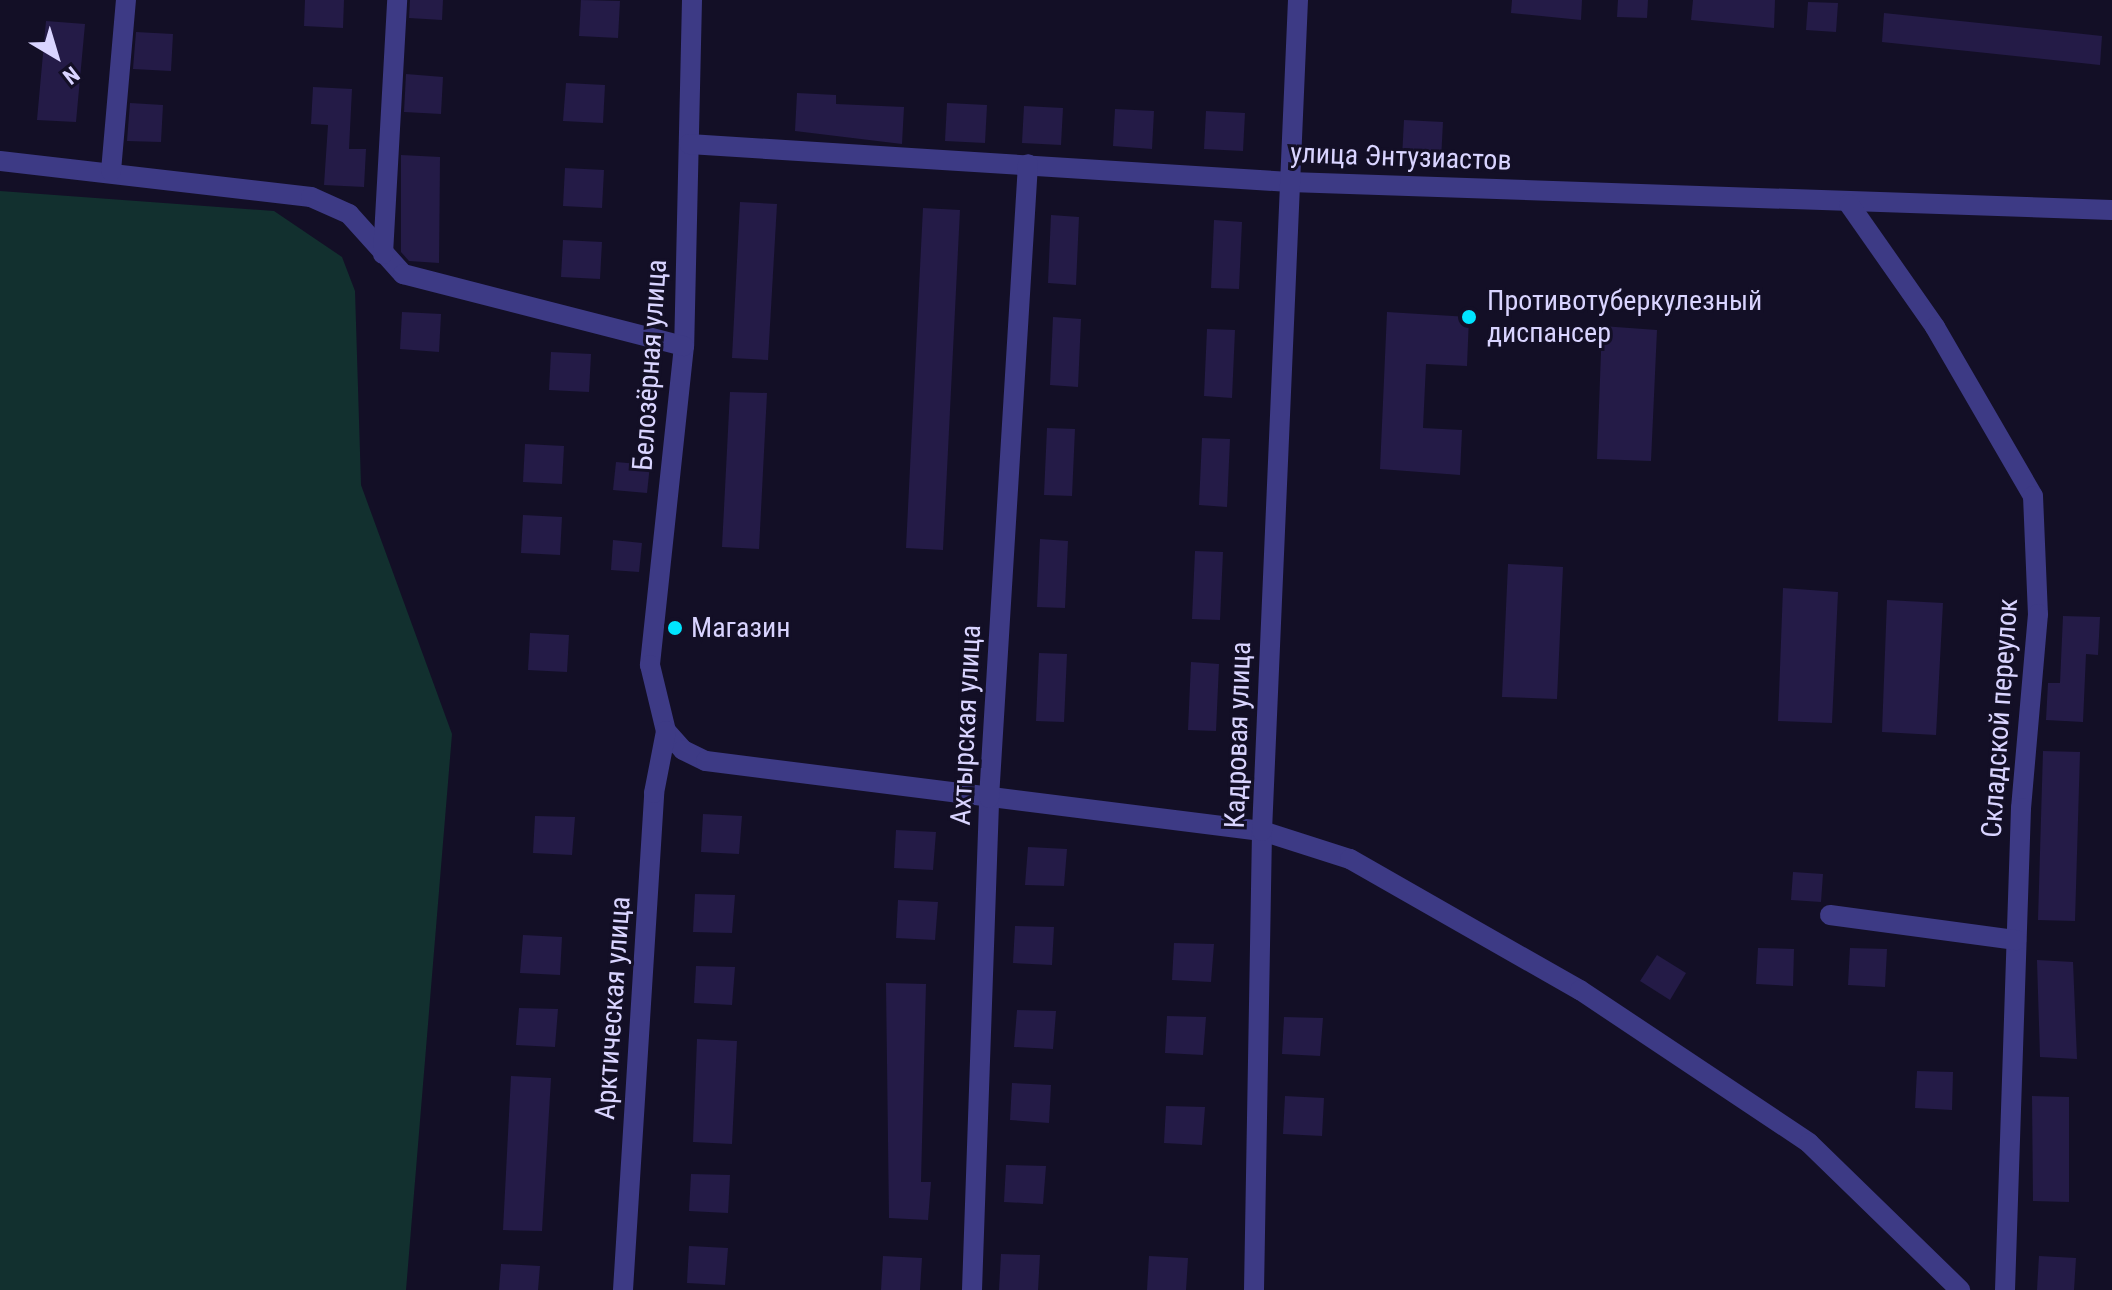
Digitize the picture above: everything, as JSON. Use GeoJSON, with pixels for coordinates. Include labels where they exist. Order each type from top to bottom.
{"type":"FeatureCollection","features":[{"type":"Feature","properties":{"kind":"street"},"geometry":{"type":"LineString","coordinates":[[111,171],[126,0]]}},
{"type":"Feature","properties":{"kind":"street"},"geometry":{"type":"LineString","coordinates":[[383,254],[397,0]]}},
{"type":"Feature","properties":{"kind":"street","name":"Белозёрная улица"},"geometry":{"type":"LineString","coordinates":[[666,731],[650,665],[684,346],[692,0]]}},
{"type":"Feature","properties":{"kind":"street","name":"Кадровая улица"},"geometry":{"type":"LineString","coordinates":[[1254,1290],[1262,831],[1298,0]]}},
{"type":"Feature","properties":{"kind":"street","name":"улица Энтузиастов"},"geometry":{"type":"LineString","coordinates":[[689,144],[1290,182],[1849,204],[2112,210]]}},
{"type":"Feature","properties":{"kind":"street"},"geometry":{"type":"LineString","coordinates":[[0,161],[111,171],[311,197],[349,214],[383,254],[413,278],[684,346]]}},
{"type":"Feature","properties":{"kind":"street","name":"Ахтырская улица"},"geometry":{"type":"LineString","coordinates":[[972,1290],[989,798],[1028,164]]}},
{"type":"Feature","properties":{"kind":"street","name":"Складской переулок"},"geometry":{"type":"LineString","coordinates":[[1849,204],[1935,327],[2033,496],[2038,614],[2016,940],[2005,1290]]}},
{"type":"Feature","properties":{"kind":"street"},"geometry":{"type":"LineString","coordinates":[[666,731],[706,761],[1262,831],[1350,859],[1580,990],[1809,1143],[1960,1290]]}},
{"type":"Feature","properties":{"kind":"street","name":"Арктическая улица"},"geometry":{"type":"LineString","coordinates":[[623,1290],[654,793],[666,731]]}},
{"type":"Feature","properties":{"kind":"street"},"geometry":{"type":"LineString","coordinates":[[1830,915],[2016,940]]}},
{"type":"Feature","properties":{"kind":"green space"},"geometry":{"type":"Polygon","coordinates":[[[0,191],[274,211],[342,257],[355,291],[361,485],[452,734],[406,1290],[0,1290],[0,191]]]}},
{"type":"Feature","properties":{"kind":"building"},"geometry":{"type":"Polygon","coordinates":[[[305,0],[344,0],[343,28],[304,26],[305,0]]]}},
{"type":"Feature","properties":{"kind":"building"},"geometry":{"type":"Polygon","coordinates":[[[410,0],[443,0],[442,20],[409,18],[410,0]]]}},
{"type":"Feature","properties":{"kind":"building"},"geometry":{"type":"Polygon","coordinates":[[[581,0],[620,1],[618,38],[579,36],[581,0]]]}},
{"type":"Feature","properties":{"kind":"building"},"geometry":{"type":"Polygon","coordinates":[[[1512,0],[1582,0],[1581,20],[1511,13],[1512,0]]]}},
{"type":"Feature","properties":{"kind":"building"},"geometry":{"type":"Polygon","coordinates":[[[1618,0],[1648,0],[1647,18],[1617,17],[1618,0]]]}},
{"type":"Feature","properties":{"kind":"building"},"geometry":{"type":"Polygon","coordinates":[[[1693,0],[1775,0],[1774,28],[1691,20],[1693,0]]]}},
{"type":"Feature","properties":{"kind":"building"},"geometry":{"type":"Polygon","coordinates":[[[1808,2],[1838,3],[1836,32],[1806,30],[1808,2]]]}},
{"type":"Feature","properties":{"kind":"building"},"geometry":{"type":"Polygon","coordinates":[[[1884,13],[2102,36],[2100,65],[1882,42],[1884,13]]]}},
{"type":"Feature","properties":{"kind":"building"},"geometry":{"type":"Polygon","coordinates":[[[46,21],[85,24],[76,122],[37,120],[46,21]]]}},
{"type":"Feature","properties":{"kind":"building"},"geometry":{"type":"Polygon","coordinates":[[[136,32],[173,34],[171,71],[133,69],[136,32]]]}},
{"type":"Feature","properties":{"kind":"building"},"geometry":{"type":"Polygon","coordinates":[[[406,74],[443,77],[441,114],[404,112],[406,74]]]}},
{"type":"Feature","properties":{"kind":"building"},"geometry":{"type":"Polygon","coordinates":[[[566,83],[605,85],[603,123],[563,121],[566,83]]]}},
{"type":"Feature","properties":{"kind":"building"},"geometry":{"type":"Polygon","coordinates":[[[313,87],[352,89],[349,149],[366,149],[364,187],[324,185],[328,125],[311,124],[313,87]]]}},
{"type":"Feature","properties":{"kind":"building"},"geometry":{"type":"Polygon","coordinates":[[[797,93],[836,95],[836,104],[904,107],[902,144],[795,131],[797,93]]]}},
{"type":"Feature","properties":{"kind":"building"},"geometry":{"type":"Polygon","coordinates":[[[130,103],[163,105],[161,142],[127,141],[130,103]]]}},
{"type":"Feature","properties":{"kind":"building"},"geometry":{"type":"Polygon","coordinates":[[[947,103],[987,105],[985,143],[945,141],[947,103]]]}},
{"type":"Feature","properties":{"kind":"building"},"geometry":{"type":"Polygon","coordinates":[[[1024,106],[1063,108],[1061,145],[1022,143],[1024,106]]]}},
{"type":"Feature","properties":{"kind":"building"},"geometry":{"type":"Polygon","coordinates":[[[1115,109],[1154,111],[1152,149],[1113,146],[1115,109]]]}},
{"type":"Feature","properties":{"kind":"building"},"geometry":{"type":"Polygon","coordinates":[[[1206,111],[1245,113],[1243,151],[1204,149],[1206,111]]]}},
{"type":"Feature","properties":{"kind":"building"},"geometry":{"type":"Polygon","coordinates":[[[1404,120],[1443,122],[1441,160],[1402,158],[1404,120]]]}},
{"type":"Feature","properties":{"kind":"building"},"geometry":{"type":"Polygon","coordinates":[[[401,155],[440,157],[439,263],[409,261],[401,252],[401,155]]]}},
{"type":"Feature","properties":{"kind":"building"},"geometry":{"type":"Polygon","coordinates":[[[565,168],[604,170],[602,208],[563,206],[565,168]]]}},
{"type":"Feature","properties":{"kind":"building"},"geometry":{"type":"Polygon","coordinates":[[[740,202],[777,204],[768,360],[732,358],[740,202]]]}},
{"type":"Feature","properties":{"kind":"building"},"geometry":{"type":"Polygon","coordinates":[[[923,208],[960,210],[943,550],[906,548],[923,208]]]}},
{"type":"Feature","properties":{"kind":"building"},"geometry":{"type":"Polygon","coordinates":[[[1051,215],[1079,217],[1076,285],[1048,283],[1051,215]]]}},
{"type":"Feature","properties":{"kind":"building"},"geometry":{"type":"Polygon","coordinates":[[[1214,220],[1242,222],[1239,289],[1211,288],[1214,220]]]}},
{"type":"Feature","properties":{"kind":"building"},"geometry":{"type":"Polygon","coordinates":[[[563,240],[602,242],[600,279],[561,277],[563,240]]]}},
{"type":"Feature","properties":{"kind":"building"},"geometry":{"type":"Polygon","coordinates":[[[402,312],[441,314],[439,352],[400,349],[402,312]]]}},
{"type":"Feature","properties":{"kind":"building"},"geometry":{"type":"Polygon","coordinates":[[[1387,312],[1469,317],[1467,366],[1426,364],[1423,428],[1462,430],[1460,475],[1380,469],[1387,312]]]}},
{"type":"Feature","properties":{"kind":"building"},"geometry":{"type":"Polygon","coordinates":[[[1053,317],[1081,319],[1078,387],[1050,385],[1053,317]]]}},
{"type":"Feature","properties":{"kind":"building"},"geometry":{"type":"Polygon","coordinates":[[[1602,326],[1657,330],[1651,461],[1597,459],[1602,326]]]}},
{"type":"Feature","properties":{"kind":"building"},"geometry":{"type":"Polygon","coordinates":[[[1207,329],[1235,330],[1232,398],[1204,396],[1207,329]]]}},
{"type":"Feature","properties":{"kind":"building"},"geometry":{"type":"Polygon","coordinates":[[[551,352],[591,354],[589,392],[549,390],[551,352]]]}},
{"type":"Feature","properties":{"kind":"building"},"geometry":{"type":"Polygon","coordinates":[[[730,392],[767,393],[759,549],[722,547],[730,392]]]}},
{"type":"Feature","properties":{"kind":"building"},"geometry":{"type":"Polygon","coordinates":[[[1047,428],[1075,429],[1072,496],[1044,495],[1047,428]]]}},
{"type":"Feature","properties":{"kind":"building"},"geometry":{"type":"Polygon","coordinates":[[[1202,438],[1230,439],[1227,507],[1199,505],[1202,438]]]}},
{"type":"Feature","properties":{"kind":"building"},"geometry":{"type":"Polygon","coordinates":[[[525,444],[564,446],[562,484],[523,482],[525,444]]]}},
{"type":"Feature","properties":{"kind":"building"},"geometry":{"type":"Polygon","coordinates":[[[616,462],[650,465],[647,493],[613,490],[616,462]]]}},
{"type":"Feature","properties":{"kind":"building"},"geometry":{"type":"Polygon","coordinates":[[[523,515],[562,517],[560,555],[521,553],[523,515]]]}},
{"type":"Feature","properties":{"kind":"building"},"geometry":{"type":"Polygon","coordinates":[[[1040,539],[1068,541],[1065,608],[1037,607],[1040,539]]]}},
{"type":"Feature","properties":{"kind":"building"},"geometry":{"type":"Polygon","coordinates":[[[613,540],[642,543],[639,572],[611,570],[613,540]]]}},
{"type":"Feature","properties":{"kind":"building"},"geometry":{"type":"Polygon","coordinates":[[[1195,551],[1223,552],[1220,620],[1192,619],[1195,551]]]}},
{"type":"Feature","properties":{"kind":"building"},"geometry":{"type":"Polygon","coordinates":[[[1508,564],[1563,567],[1557,699],[1502,697],[1508,564]]]}},
{"type":"Feature","properties":{"kind":"building"},"geometry":{"type":"Polygon","coordinates":[[[1783,588],[1838,592],[1832,723],[1778,721],[1783,588]]]}},
{"type":"Feature","properties":{"kind":"building"},"geometry":{"type":"Polygon","coordinates":[[[1887,600],[1943,603],[1936,735],[1882,732],[1887,600]]]}},
{"type":"Feature","properties":{"kind":"building"},"geometry":{"type":"Polygon","coordinates":[[[2063,616],[2100,617],[2098,655],[2086,654],[2083,722],[2046,720],[2048,683],[2060,683],[2063,616]]]}},
{"type":"Feature","properties":{"kind":"building"},"geometry":{"type":"Polygon","coordinates":[[[530,633],[569,635],[567,672],[528,670],[530,633]]]}},
{"type":"Feature","properties":{"kind":"building"},"geometry":{"type":"Polygon","coordinates":[[[1039,653],[1067,654],[1064,722],[1036,721],[1039,653]]]}},
{"type":"Feature","properties":{"kind":"building"},"geometry":{"type":"Polygon","coordinates":[[[1191,662],[1219,664],[1216,731],[1188,730],[1191,662]]]}},
{"type":"Feature","properties":{"kind":"building"},"geometry":{"type":"Polygon","coordinates":[[[2043,751],[2080,752],[2075,921],[2038,920],[2043,751]]]}},
{"type":"Feature","properties":{"kind":"building"},"geometry":{"type":"Polygon","coordinates":[[[703,814],[742,816],[739,854],[701,852],[703,814]]]}},
{"type":"Feature","properties":{"kind":"building"},"geometry":{"type":"Polygon","coordinates":[[[535,816],[575,817],[572,855],[533,853],[535,816]]]}},
{"type":"Feature","properties":{"kind":"building"},"geometry":{"type":"Polygon","coordinates":[[[896,830],[936,832],[933,870],[894,868],[896,830]]]}},
{"type":"Feature","properties":{"kind":"building"},"geometry":{"type":"Polygon","coordinates":[[[1028,847],[1067,849],[1064,886],[1025,885],[1028,847]]]}},
{"type":"Feature","properties":{"kind":"building"},"geometry":{"type":"Polygon","coordinates":[[[1793,872],[1823,874],[1821,902],[1791,900],[1793,872]]]}},
{"type":"Feature","properties":{"kind":"building"},"geometry":{"type":"Polygon","coordinates":[[[695,894],[735,895],[732,933],[693,932],[695,894]]]}},
{"type":"Feature","properties":{"kind":"building"},"geometry":{"type":"Polygon","coordinates":[[[898,900],[938,902],[935,940],[896,938],[898,900]]]}},
{"type":"Feature","properties":{"kind":"building"},"geometry":{"type":"Polygon","coordinates":[[[1015,926],[1054,927],[1052,965],[1013,963],[1015,926]]]}},
{"type":"Feature","properties":{"kind":"building"},"geometry":{"type":"Polygon","coordinates":[[[523,935],[562,937],[560,975],[520,973],[523,935]]]}},
{"type":"Feature","properties":{"kind":"building"},"geometry":{"type":"Polygon","coordinates":[[[1174,943],[1214,944],[1211,982],[1172,980],[1174,943]]]}},
{"type":"Feature","properties":{"kind":"building"},"geometry":{"type":"Polygon","coordinates":[[[1758,948],[1794,949],[1793,986],[1756,984],[1758,948]]]}},
{"type":"Feature","properties":{"kind":"building"},"geometry":{"type":"Polygon","coordinates":[[[1850,948],[1887,949],[1885,987],[1848,985],[1850,948]]]}},
{"type":"Feature","properties":{"kind":"building"},"geometry":{"type":"Polygon","coordinates":[[[1657,955],[1686,973],[1670,1000],[1640,981],[1657,955]]]}},
{"type":"Feature","properties":{"kind":"building"},"geometry":{"type":"Polygon","coordinates":[[[2037,960],[2073,962],[2077,1059],[2040,1057],[2037,960]]]}},
{"type":"Feature","properties":{"kind":"building"},"geometry":{"type":"Polygon","coordinates":[[[696,966],[735,967],[732,1005],[694,1003],[696,966]]]}},
{"type":"Feature","properties":{"kind":"building"},"geometry":{"type":"Polygon","coordinates":[[[886,983],[926,984],[921,1182],[931,1182],[928,1220],[889,1218],[886,983]]]}},
{"type":"Feature","properties":{"kind":"building"},"geometry":{"type":"Polygon","coordinates":[[[519,1008],[558,1009],[555,1047],[516,1045],[519,1008]]]}},
{"type":"Feature","properties":{"kind":"building"},"geometry":{"type":"Polygon","coordinates":[[[1017,1010],[1056,1011],[1053,1049],[1014,1047],[1017,1010]]]}},
{"type":"Feature","properties":{"kind":"building"},"geometry":{"type":"Polygon","coordinates":[[[1167,1016],[1206,1017],[1203,1055],[1165,1053],[1167,1016]]]}},
{"type":"Feature","properties":{"kind":"building"},"geometry":{"type":"Polygon","coordinates":[[[1284,1017],[1323,1018],[1320,1056],[1282,1054],[1284,1017]]]}},
{"type":"Feature","properties":{"kind":"building"},"geometry":{"type":"Polygon","coordinates":[[[697,1039],[737,1041],[732,1144],[693,1142],[697,1039]]]}},
{"type":"Feature","properties":{"kind":"building"},"geometry":{"type":"Polygon","coordinates":[[[1917,1071],[1953,1072],[1952,1110],[1915,1108],[1917,1071]]]}},
{"type":"Feature","properties":{"kind":"building"},"geometry":{"type":"Polygon","coordinates":[[[511,1076],[551,1078],[542,1231],[503,1230],[511,1076]]]}},
{"type":"Feature","properties":{"kind":"building"},"geometry":{"type":"Polygon","coordinates":[[[1012,1083],[1051,1085],[1049,1123],[1010,1120],[1012,1083]]]}},
{"type":"Feature","properties":{"kind":"building"},"geometry":{"type":"Polygon","coordinates":[[[1285,1096],[1324,1098],[1322,1136],[1283,1134],[1285,1096]]]}},
{"type":"Feature","properties":{"kind":"building"},"geometry":{"type":"Polygon","coordinates":[[[2032,1096],[2069,1097],[2069,1202],[2033,1201],[2032,1096]]]}},
{"type":"Feature","properties":{"kind":"building"},"geometry":{"type":"Polygon","coordinates":[[[1166,1106],[1205,1107],[1202,1145],[1164,1143],[1166,1106]]]}},
{"type":"Feature","properties":{"kind":"building"},"geometry":{"type":"Polygon","coordinates":[[[1006,1165],[1046,1166],[1043,1204],[1004,1202],[1006,1165]]]}},
{"type":"Feature","properties":{"kind":"building"},"geometry":{"type":"Polygon","coordinates":[[[691,1174],[730,1175],[728,1213],[689,1211],[691,1174]]]}},
{"type":"Feature","properties":{"kind":"building"},"geometry":{"type":"Polygon","coordinates":[[[689,1246],[728,1248],[725,1285],[687,1283],[689,1246]]]}},
{"type":"Feature","properties":{"kind":"building"},"geometry":{"type":"Polygon","coordinates":[[[1001,1254],[1040,1255],[1038,1290],[999,1290],[1001,1254]]]}},
{"type":"Feature","properties":{"kind":"building"},"geometry":{"type":"Polygon","coordinates":[[[883,1256],[922,1258],[920,1290],[881,1290],[883,1256]]]}},
{"type":"Feature","properties":{"kind":"building"},"geometry":{"type":"Polygon","coordinates":[[[1149,1256],[1188,1258],[1186,1290],[1147,1290],[1149,1256]]]}},
{"type":"Feature","properties":{"kind":"building"},"geometry":{"type":"Polygon","coordinates":[[[2039,1256],[2076,1258],[2074,1290],[2037,1290],[2039,1256]]]}},
{"type":"Feature","properties":{"kind":"building"},"geometry":{"type":"Polygon","coordinates":[[[501,1264],[540,1266],[538,1290],[499,1290],[501,1264]]]}},
{"type":"Feature","properties":{"kind":"place","name":"Противотуберкулезный диспансер"},"geometry":{"type":"Point","coordinates":[1469,317]}},
{"type":"Feature","properties":{"kind":"place","name":"Магазин"},"geometry":{"type":"Point","coordinates":[675,628]}}]}
